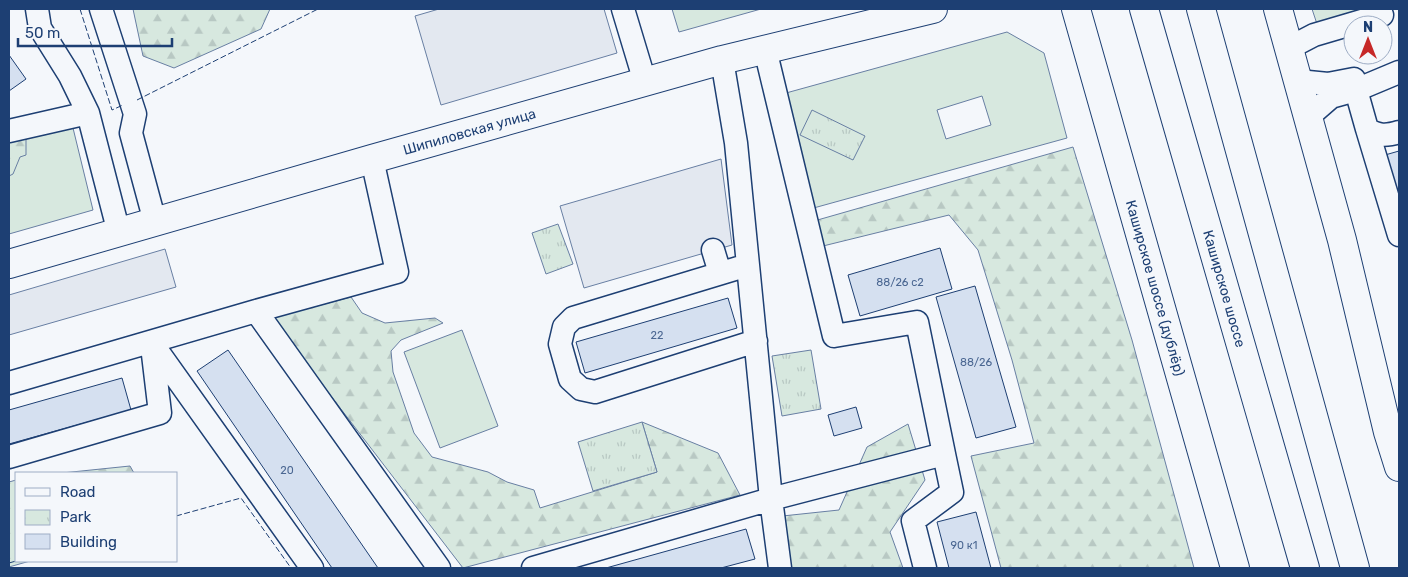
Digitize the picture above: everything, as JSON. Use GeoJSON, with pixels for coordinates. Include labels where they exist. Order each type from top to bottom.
{"type":"FeatureCollection","features":[{"type":"Feature","properties":{"kind":"main road","name":"Шипиловская улица"},"geometry":{"type":"LineString","coordinates":[[9,264],[722,60],[933,9]]}},
{"type":"Feature","properties":{"kind":"main road","name":"Каширское шоссе (дублёр)"},"geometry":{"type":"LineString","coordinates":[[1076,9],[1235,568]]}},
{"type":"Feature","properties":{"kind":"main road","name":"Каширское шоссе"},"geometry":{"type":"LineString","coordinates":[[1144,9],[1305,568]]}},
{"type":"Feature","properties":{"kind":"main road"},"geometry":{"type":"LineString","coordinates":[[1201,9],[1355,568]]}},
{"type":"Feature","properties":{"kind":"main road"},"geometry":{"type":"LineString","coordinates":[[1278,9],[1394,431],[1399,467]]}},
{"type":"Feature","properties":{"kind":"lane"},"geometry":{"type":"LineString","coordinates":[[37,9],[40,28],[70,76],[88,114],[119,232]]}},
{"type":"Feature","properties":{"kind":"lane"},"geometry":{"type":"LineString","coordinates":[[101,9],[135,114],[131,133],[155,222]]}},
{"type":"Feature","properties":{"kind":"lane"},"geometry":{"type":"LineString","coordinates":[[623,9],[645,82]]}},
{"type":"Feature","properties":{"kind":"lane"},"geometry":{"type":"LineString","coordinates":[[1289,48],[1314,35],[1387,11]]}},
{"type":"Feature","properties":{"kind":"lane"},"geometry":{"type":"LineString","coordinates":[[765,49],[834,336],[917,322],[952,492],[913,521],[926,568]]}},
{"type":"Feature","properties":{"kind":"lane"},"geometry":{"type":"LineString","coordinates":[[722,60],[736,143],[771,499],[780,568]]}},
{"type":"Feature","properties":{"kind":"lane"},"geometry":{"type":"LineString","coordinates":[[1298,81],[1328,84],[1399,72]]}},
{"type":"Feature","properties":{"kind":"lane"},"geometry":{"type":"LineString","coordinates":[[1308,116],[1331,97],[1356,90],[1399,72]]}},
{"type":"Feature","properties":{"kind":"lane"},"geometry":{"type":"LineString","coordinates":[[1356,90],[1399,235]]}},
{"type":"Feature","properties":{"kind":"lane"},"geometry":{"type":"LineString","coordinates":[[9,131],[88,114]]}},
{"type":"Feature","properties":{"kind":"lane"},"geometry":{"type":"LineString","coordinates":[[1367,129],[1377,135],[1389,135],[1399,132]]}},
{"type":"Feature","properties":{"kind":"lane"},"geometry":{"type":"LineString","coordinates":[[9,383],[397,272],[372,159]]}},
{"type":"Feature","properties":{"kind":"lane"},"geometry":{"type":"LineString","coordinates":[[713,250],[720,273]]}},
{"type":"Feature","properties":{"kind":"lane"},"geometry":{"type":"LineString","coordinates":[[748,265],[573,318],[564,327],[560,344],[570,379],[580,388],[595,392],[756,341]]}},
{"type":"Feature","properties":{"kind":"lane"},"geometry":{"type":"LineString","coordinates":[[256,311],[439,568]]}},
{"type":"Feature","properties":{"kind":"lane"},"geometry":{"type":"LineString","coordinates":[[9,457],[160,413],[151,342]]}},
{"type":"Feature","properties":{"kind":"lane"},"geometry":{"type":"LineString","coordinates":[[151,342],[312,568]]}},
{"type":"Feature","properties":{"kind":"lane"},"geometry":{"type":"LineString","coordinates":[[533,568],[771,499],[944,454]]}},
{"type":"Feature","properties":{"kind":"green space"},"geometry":{"type":"Polygon","coordinates":[[[133,9],[270,9],[261,29],[174,68],[143,56],[133,9]]]}},
{"type":"Feature","properties":{"kind":"green space"},"geometry":{"type":"Polygon","coordinates":[[[672,9],[761,9],[679,32],[672,9]]]}},
{"type":"Feature","properties":{"kind":"green space"},"geometry":{"type":"Polygon","coordinates":[[[1312,9],[1364,9],[1349,15],[1343,15],[1343,17],[1318,27],[1312,9]]]}},
{"type":"Feature","properties":{"kind":"green space"},"geometry":{"type":"Polygon","coordinates":[[[1007,32],[1044,53],[1067,138],[810,209],[786,93],[1007,32]],[[982,96],[937,110],[946,139],[991,125],[982,96]]]}},
{"type":"Feature","properties":{"kind":"green space"},"geometry":{"type":"Polygon","coordinates":[[[812,110],[865,136],[853,160],[800,135],[812,110]]]}},
{"type":"Feature","properties":{"kind":"green space"},"geometry":{"type":"Polygon","coordinates":[[[73,128],[93,210],[9,234],[9,142],[73,128]]]}},
{"type":"Feature","properties":{"kind":"green space"},"geometry":{"type":"Polygon","coordinates":[[[26,134],[26,155],[20,157],[13,174],[9,176],[9,136],[26,134]]]}},
{"type":"Feature","properties":{"kind":"green space"},"geometry":{"type":"Polygon","coordinates":[[[1073,147],[1132,340],[1194,568],[1001,568],[971,456],[1034,443],[1012,360],[978,250],[949,215],[823,246],[814,221],[1073,147]]]}},
{"type":"Feature","properties":{"kind":"green space"},"geometry":{"type":"Polygon","coordinates":[[[558,224],[573,264],[546,274],[532,233],[558,224]]]}},
{"type":"Feature","properties":{"kind":"green space"},"geometry":{"type":"Polygon","coordinates":[[[351,297],[362,313],[385,323],[435,318],[443,323],[401,340],[391,351],[393,372],[414,433],[432,457],[488,472],[507,482],[534,490],[540,508],[657,472],[642,422],[718,453],[740,495],[463,568],[271,318],[351,297]]]}},
{"type":"Feature","properties":{"kind":"green space"},"geometry":{"type":"Polygon","coordinates":[[[462,330],[498,426],[440,448],[404,352],[462,330]]]}},
{"type":"Feature","properties":{"kind":"green space"},"geometry":{"type":"Polygon","coordinates":[[[811,350],[821,409],[782,416],[772,356],[811,350]]]}},
{"type":"Feature","properties":{"kind":"green space"},"geometry":{"type":"Polygon","coordinates":[[[642,422],[657,472],[593,491],[578,442],[642,422]]]}},
{"type":"Feature","properties":{"kind":"green space"},"geometry":{"type":"Polygon","coordinates":[[[908,424],[925,480],[890,532],[903,568],[788,568],[773,517],[839,510],[867,447],[908,424]]]}},
{"type":"Feature","properties":{"kind":"green space"},"geometry":{"type":"Polygon","coordinates":[[[130,466],[133,472],[72,472],[130,466]]]}},
{"type":"Feature","properties":{"kind":"green space"},"geometry":{"type":"Polygon","coordinates":[[[15,480],[15,562],[26,562],[9,567],[9,482],[15,480]]]}},
{"type":"Feature","properties":{"kind":"shaded area"},"geometry":{"type":"Polygon","coordinates":[[[439,9],[604,9],[617,53],[441,105],[415,16],[439,9]]]}},
{"type":"Feature","properties":{"kind":"shaded area"},"geometry":{"type":"Polygon","coordinates":[[[721,159],[732,245],[584,288],[560,206],[721,159]]]}},
{"type":"Feature","properties":{"kind":"shaded area"},"geometry":{"type":"Polygon","coordinates":[[[165,249],[176,287],[9,335],[9,295],[165,249]]]}},
{"type":"Feature","properties":{"kind":"building"},"geometry":{"type":"Polygon","coordinates":[[[9,55],[26,79],[9,91],[9,55]]]}},
{"type":"Feature","properties":{"kind":"building"},"geometry":{"type":"Polygon","coordinates":[[[1399,151],[1399,203],[1385,155],[1399,151]]]}},
{"type":"Feature","properties":{"kind":"building"},"geometry":{"type":"Polygon","coordinates":[[[940,248],[952,289],[860,316],[848,275],[940,248]]]}},
{"type":"Feature","properties":{"kind":"building"},"geometry":{"type":"Polygon","coordinates":[[[975,286],[1016,427],[976,438],[936,297],[975,286]]]}},
{"type":"Feature","properties":{"kind":"building"},"geometry":{"type":"Polygon","coordinates":[[[728,298],[737,328],[585,373],[576,342],[728,298]]]}},
{"type":"Feature","properties":{"kind":"building"},"geometry":{"type":"Polygon","coordinates":[[[228,350],[378,568],[332,568],[197,371],[228,350]]]}},
{"type":"Feature","properties":{"kind":"building"},"geometry":{"type":"Polygon","coordinates":[[[122,378],[131,410],[9,444],[9,410],[122,378]]]}},
{"type":"Feature","properties":{"kind":"building"},"geometry":{"type":"Polygon","coordinates":[[[856,407],[862,428],[834,436],[828,415],[856,407]]]}},
{"type":"Feature","properties":{"kind":"building"},"geometry":{"type":"Polygon","coordinates":[[[976,512],[991,568],[949,568],[937,522],[976,512]]]}},
{"type":"Feature","properties":{"kind":"building"},"geometry":{"type":"Polygon","coordinates":[[[746,529],[755,559],[721,568],[606,568],[746,529]]]}},
{"type":"Feature","properties":{"kind":"fence"},"geometry":{"type":"LineString","coordinates":[[80,9],[112,110],[123,105]]}},
{"type":"Feature","properties":{"kind":"fence"},"geometry":{"type":"LineString","coordinates":[[137,100],[318,9]]}},
{"type":"Feature","properties":{"kind":"fence"},"geometry":{"type":"LineString","coordinates":[[178,515],[241,498],[291,568]]}},
{"type":"Feature","properties":{"kind":"fence"},"geometry":{"type":"LineString","coordinates":[[9,563],[15,561]]}}]}
